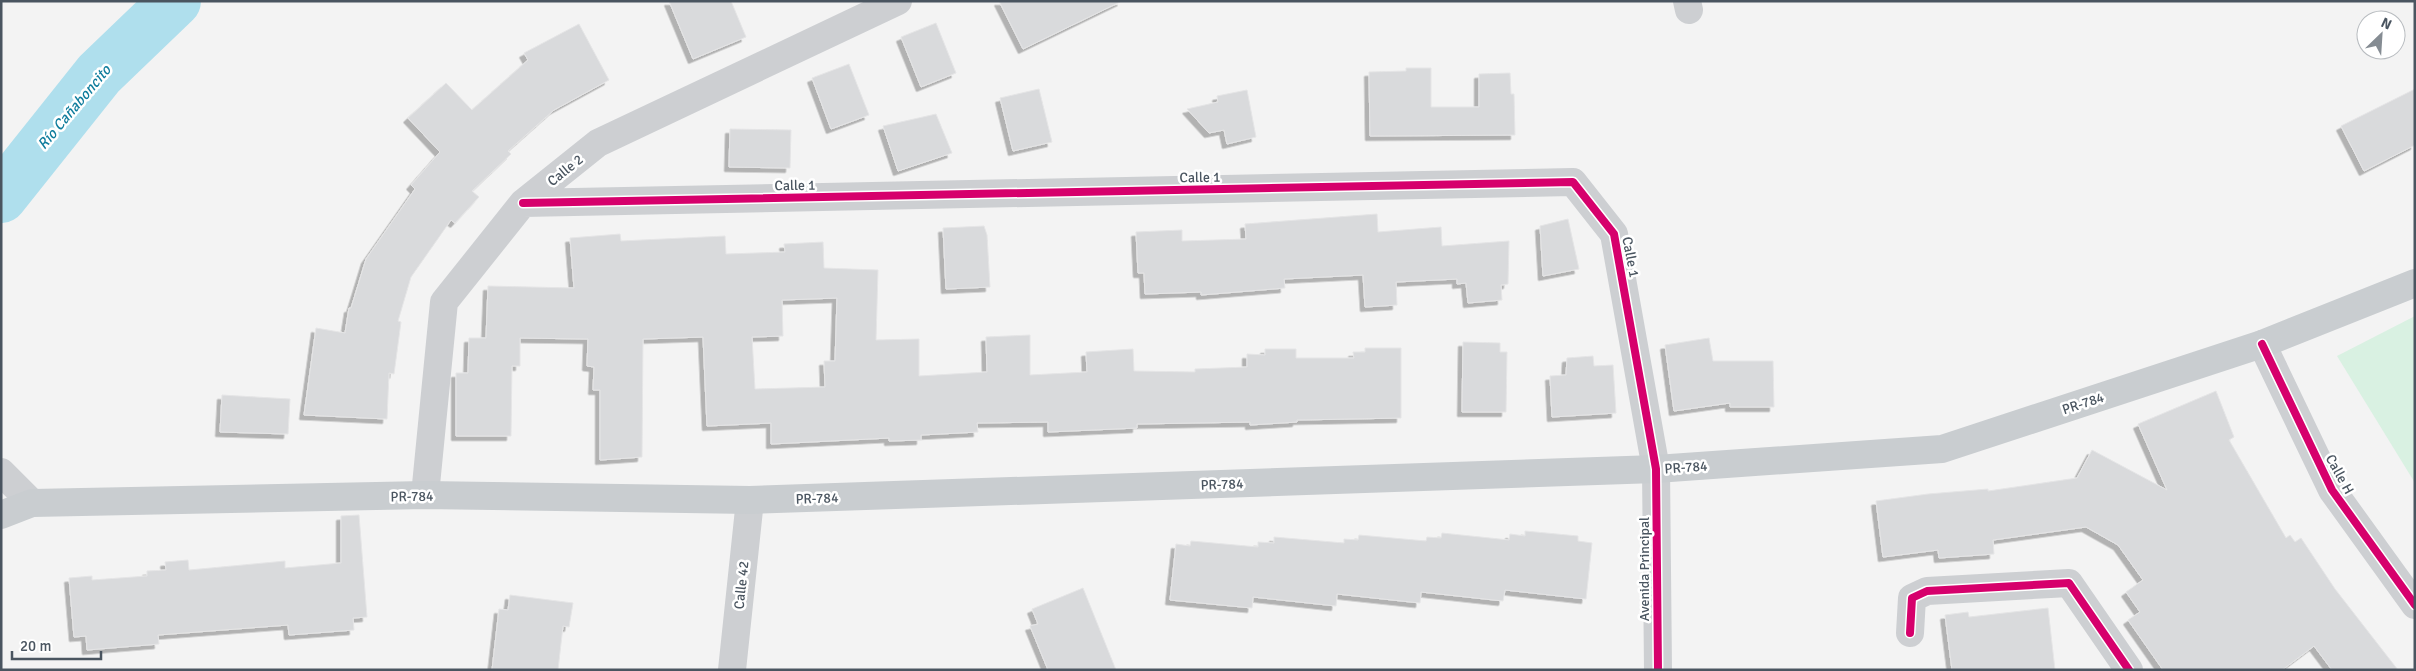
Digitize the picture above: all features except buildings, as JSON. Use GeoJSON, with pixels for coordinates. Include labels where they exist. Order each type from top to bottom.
{"type":"FeatureCollection","features":[{"type":"Feature","properties":{"kind":"main road","name":"PR-784"},"geometry":{"type":"LineString","coordinates":[[1,515],[32,503],[424,495],[750,500],[1656,469],[1942,449],[2262,344],[2415,282]]}},
{"type":"Feature","properties":{"kind":"street","name":"Calle 2"},"geometry":{"type":"LineString","coordinates":[[424,495],[444,302],[523,203],[598,143],[898,1]]}},
{"type":"Feature","properties":{"kind":"street","name":"Calle 1"},"geometry":{"type":"LineString","coordinates":[[523,203],[1573,182],[1614,234],[1656,469]]}},
{"type":"Feature","properties":{"kind":"street","name":"Calle H"},"geometry":{"type":"LineString","coordinates":[[2262,344],[2332,490],[2415,606]]}},
{"type":"Feature","properties":{"kind":"street","name":"Avenida Principal"},"geometry":{"type":"LineString","coordinates":[[1656,469],[1658,670]]}},
{"type":"Feature","properties":{"kind":"street"},"geometry":{"type":"LineString","coordinates":[[1,472],[32,503]]}},
{"type":"Feature","properties":{"kind":"street","name":"Calle 42"},"geometry":{"type":"LineString","coordinates":[[732,670],[750,500]]}},
{"type":"Feature","properties":{"kind":"street"},"geometry":{"type":"LineString","coordinates":[[1910,632],[1912,598],[1927,592],[2068,583],[2129,670]]}},
{"type":"Feature","properties":{"kind":"green space"},"geometry":{"type":"Polygon","coordinates":[[[2415,316],[2415,483],[2337,356],[2415,316]]]}},
{"type":"Feature","properties":{"kind":"waterway","name":"Río Cañaboncito"},"geometry":{"type":"LineString","coordinates":[[1,197],[99,74],[175,1]]}},
{"type":"Feature","properties":{"kind":"cycle path"},"geometry":{"type":"LineString","coordinates":[[523,203],[1573,182],[1614,234],[1656,469],[1658,670]]}},
{"type":"Feature","properties":{"kind":"cycle path"},"geometry":{"type":"LineString","coordinates":[[2262,344],[2332,490],[2415,605]]}},
{"type":"Feature","properties":{"kind":"cycle path"},"geometry":{"type":"LineString","coordinates":[[1910,633],[1912,598],[1927,591],[2069,583],[2129,670]]}}]}
